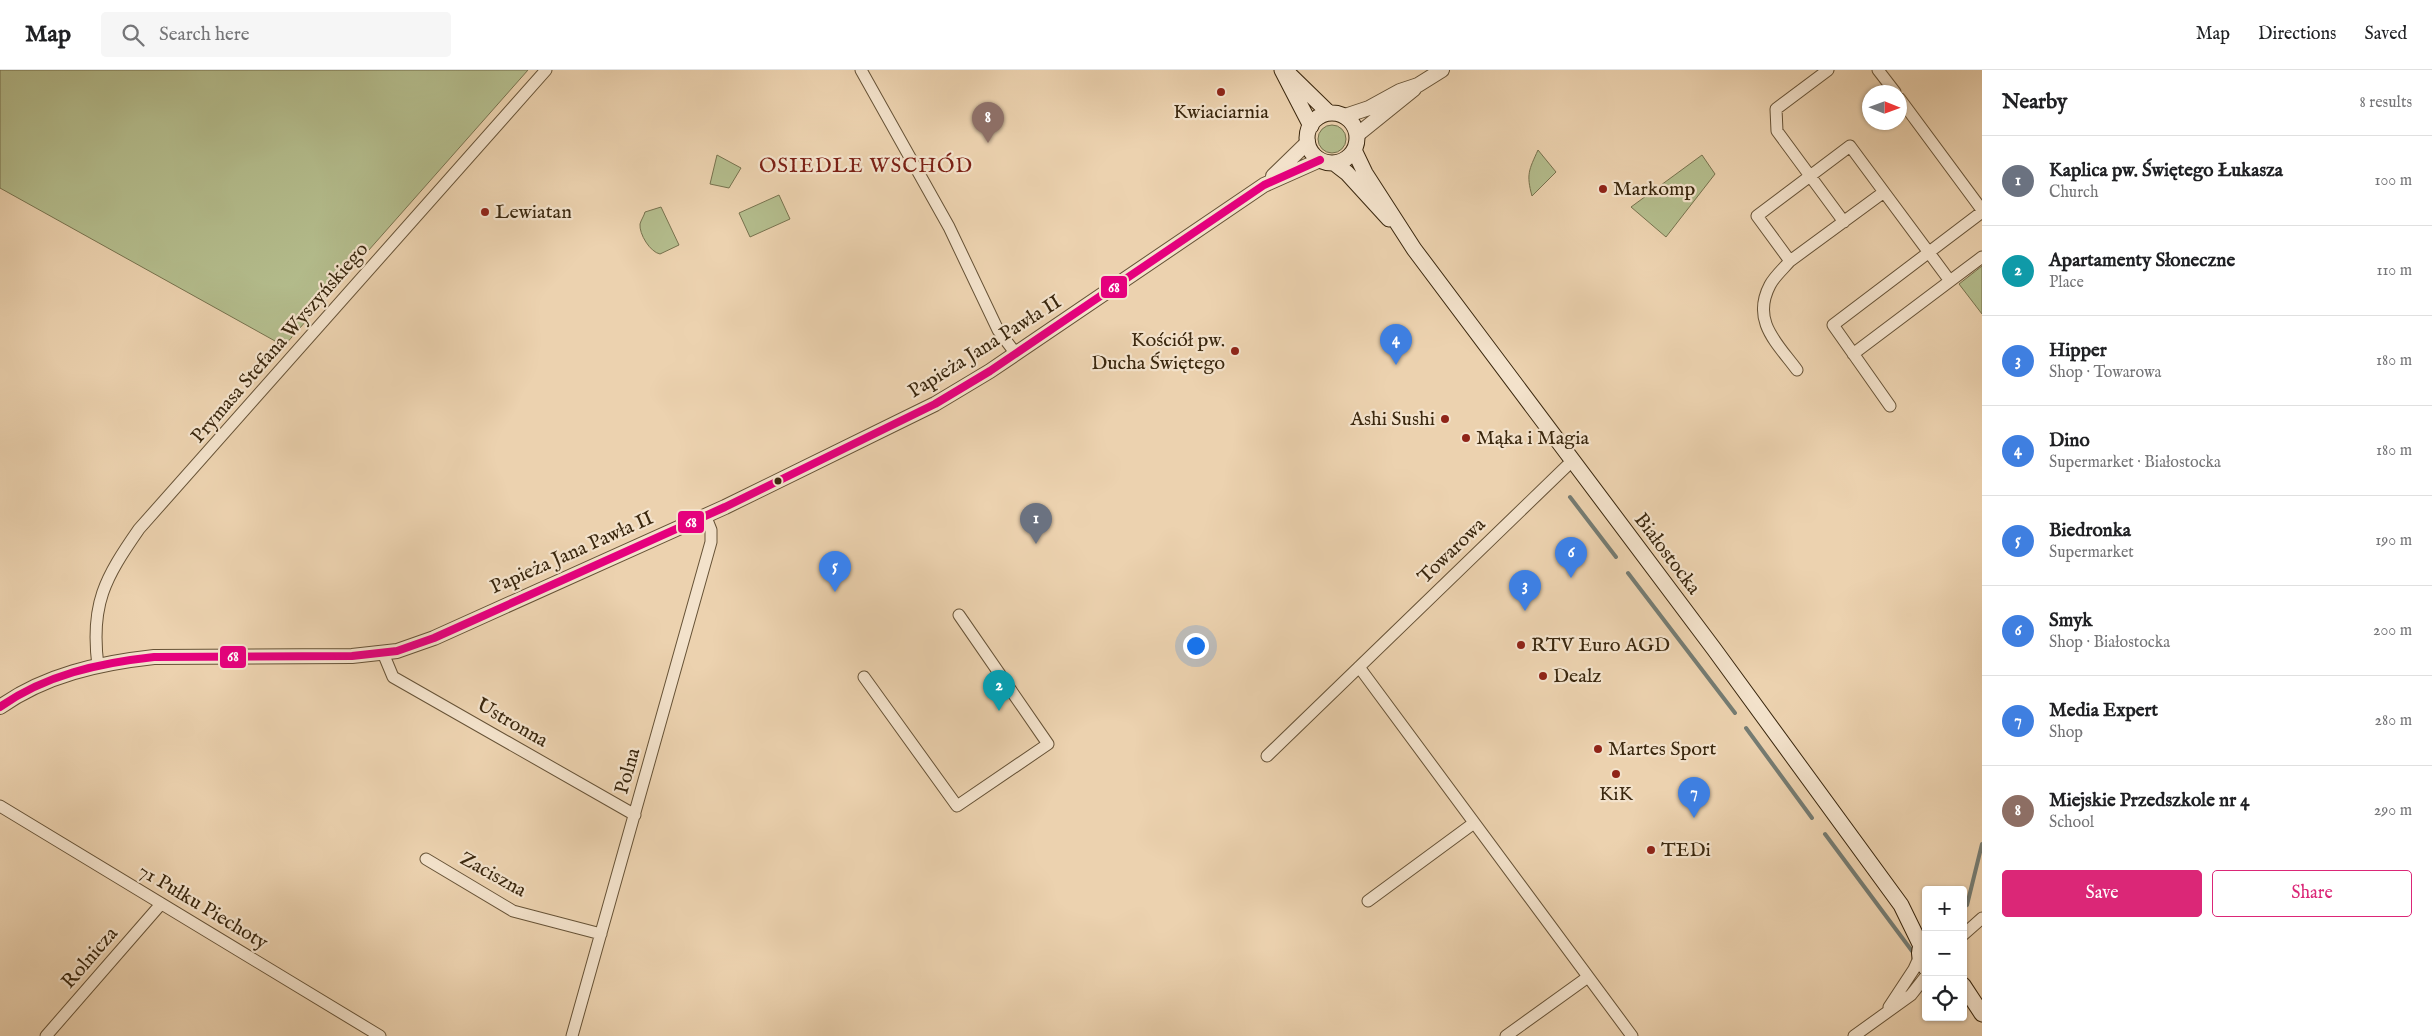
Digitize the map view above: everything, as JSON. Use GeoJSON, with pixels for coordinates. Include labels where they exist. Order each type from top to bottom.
{"type":"FeatureCollection","features":[{"type":"Feature","properties":{"kind":"main road"},"geometry":{"type":"LineString","coordinates":[[1283,70],[1329,113],[1344,116],[1355,128],[1356,143],[1349,156],[1327,161],[1314,155],[1308,142],[1310,126],[1315,120],[1329,113]]}},
{"type":"Feature","properties":{"kind":"main road"},"geometry":{"type":"LineString","coordinates":[[1283,70],[1310,126]]}},
{"type":"Feature","properties":{"kind":"main road","name":"Białostocka"},"geometry":{"type":"LineString","coordinates":[[1356,143],[1365,173],[1387,204],[1399,229],[1714,650],[1901,905],[1922,951]]}},
{"type":"Feature","properties":{"kind":"main road","name":"Białostocka"},"geometry":{"type":"LineString","coordinates":[[1327,161],[1347,173],[1380,212],[1399,229]]}},
{"type":"Feature","properties":{"kind":"main road","name":"Białostocka"},"geometry":{"type":"LineString","coordinates":[[1901,905],[1922,923]]}},
{"type":"Feature","properties":{"kind":"main road"},"geometry":{"type":"LineString","coordinates":[[1967,993],[1973,1004]]}},
{"type":"Feature","properties":{"kind":"street","name":"Prymasa Stefana Wyszyńskiego"},"geometry":{"type":"LineString","coordinates":[[98,666],[94,631],[99,601],[113,566],[140,529],[546,70]]}},
{"type":"Feature","properties":{"kind":"street"},"geometry":{"type":"LineString","coordinates":[[861,70],[949,228],[998,330],[1016,354]]}},
{"type":"Feature","properties":{"kind":"street"},"geometry":{"type":"LineString","coordinates":[[1344,116],[1369,108],[1400,91],[1418,85],[1442,70]]}},
{"type":"Feature","properties":{"kind":"street"},"geometry":{"type":"LineString","coordinates":[[1828,70],[1776,109],[1777,130],[1844,222]]}},
{"type":"Feature","properties":{"kind":"street"},"geometry":{"type":"LineString","coordinates":[[1878,70],[1890,85]]}},
{"type":"Feature","properties":{"kind":"street"},"geometry":{"type":"LineString","coordinates":[[1356,143],[1418,85]]}},
{"type":"Feature","properties":{"kind":"street"},"geometry":{"type":"LineString","coordinates":[[1890,406],[1832,325],[1982,211],[1907,108]]}},
{"type":"Feature","properties":{"kind":"street","name":"Papieża Jana Pawła II"},"geometry":{"type":"LineString","coordinates":[[0,707],[32,687],[64,675],[98,666],[154,657],[342,656],[397,651],[434,638],[705,515],[963,389],[1264,185],[1308,142]]}},
{"type":"Feature","properties":{"kind":"street"},"geometry":{"type":"LineString","coordinates":[[1790,261],[1757,216],[1850,146],[1950,281]]}},
{"type":"Feature","properties":{"kind":"street","name":"Papieża Jana Pawła II"},"geometry":{"type":"LineString","coordinates":[[1264,185],[1327,161]]}},
{"type":"Feature","properties":{"kind":"street"},"geometry":{"type":"LineString","coordinates":[[1798,370],[1769,333],[1761,312],[1770,285],[1790,261],[1884,192]]}},
{"type":"Feature","properties":{"kind":"street"},"geometry":{"type":"LineString","coordinates":[[1853,354],[1982,257]]}},
{"type":"Feature","properties":{"kind":"street","name":"Towarowa"},"geometry":{"type":"LineString","coordinates":[[1267,756],[1572,461]]}},
{"type":"Feature","properties":{"kind":"street","name":"Polna"},"geometry":{"type":"LineString","coordinates":[[572,1036],[712,542],[711,530],[705,515]]}},
{"type":"Feature","properties":{"kind":"street"},"geometry":{"type":"LineString","coordinates":[[864,678],[957,806],[1048,744],[959,615]]}},
{"type":"Feature","properties":{"kind":"street","name":"Ustronna"},"geometry":{"type":"LineString","coordinates":[[383,653],[393,677],[635,815]]}},
{"type":"Feature","properties":{"kind":"street"},"geometry":{"type":"LineString","coordinates":[[1359,668],[1632,1036]]}},
{"type":"Feature","properties":{"kind":"street","name":"71 Pułku Piechoty"},"geometry":{"type":"LineString","coordinates":[[2,809],[380,1036]]}},
{"type":"Feature","properties":{"kind":"street"},"geometry":{"type":"LineString","coordinates":[[1368,901],[1474,823]]}},
{"type":"Feature","properties":{"kind":"street","name":"Zaciszna"},"geometry":{"type":"LineString","coordinates":[[426,859],[513,911],[601,934]]}},
{"type":"Feature","properties":{"kind":"street","name":"Rolnicza"},"geometry":{"type":"LineString","coordinates":[[46,1036],[161,904]]}},
{"type":"Feature","properties":{"kind":"street"},"geometry":{"type":"LineString","coordinates":[[1886,1012],[1922,955]]}},
{"type":"Feature","properties":{"kind":"street"},"geometry":{"type":"LineString","coordinates":[[1506,1036],[1588,977]]}},
{"type":"Feature","properties":{"kind":"street"},"geometry":{"type":"LineString","coordinates":[[1854,1036],[1911,995],[1922,981]]}},
{"type":"Feature","properties":{"kind":"green space"},"geometry":{"type":"Polygon","coordinates":[[[0,70],[528,70],[284,346],[0,188],[0,70]]]}},
{"type":"Feature","properties":{"kind":"green space"},"geometry":{"type":"Polygon","coordinates":[[[1332,125],[1342,129],[1346,139],[1342,149],[1332,153],[1322,149],[1318,139],[1322,129],[1332,125]]]}},
{"type":"Feature","properties":{"kind":"green space"},"geometry":{"type":"Polygon","coordinates":[[[1538,150],[1556,172],[1532,196],[1529,172],[1538,150]]]}},
{"type":"Feature","properties":{"kind":"green space"},"geometry":{"type":"Polygon","coordinates":[[[717,155],[741,168],[729,188],[710,184],[717,155]]]}},
{"type":"Feature","properties":{"kind":"green space"},"geometry":{"type":"Polygon","coordinates":[[[1702,155],[1715,174],[1666,237],[1631,207],[1702,155]]]}},
{"type":"Feature","properties":{"kind":"green space"},"geometry":{"type":"Polygon","coordinates":[[[779,195],[790,219],[750,237],[739,213],[779,195]]]}},
{"type":"Feature","properties":{"kind":"green space"},"geometry":{"type":"Polygon","coordinates":[[[661,207],[679,245],[660,254],[656,253],[646,242],[641,233],[640,224],[645,212],[661,207]]]}},
{"type":"Feature","properties":{"kind":"green space"},"geometry":{"type":"Polygon","coordinates":[[[1982,266],[1982,314],[1959,284],[1982,266]]]}},
{"type":"Feature","properties":{"kind":"waterway"},"geometry":{"type":"LineString","coordinates":[[1570,497],[1616,557]]}},
{"type":"Feature","properties":{"kind":"waterway"},"geometry":{"type":"LineString","coordinates":[[1628,573],[1735,713]]}},
{"type":"Feature","properties":{"kind":"waterway"},"geometry":{"type":"LineString","coordinates":[[1746,728],[1812,818]]}},
{"type":"Feature","properties":{"kind":"waterway"},"geometry":{"type":"LineString","coordinates":[[1825,834],[1912,951]]}},
{"type":"Feature","properties":{"kind":"waterway"},"geometry":{"type":"LineString","coordinates":[[1967,905],[1982,844]]}},
{"type":"Feature","properties":{"kind":"transit line","name":"68"},"geometry":{"type":"LineString","coordinates":[[0,707],[17,696],[54,679],[73,672],[113,663],[154,657],[352,656],[397,651],[434,638],[725,507],[935,404],[990,371],[1264,185],[1320,160]]}},
{"type":"Feature","properties":{"kind":"place","name":"Kwiaciarnia"},"geometry":{"type":"Point","coordinates":[1221,92]}},
{"type":"Feature","properties":{"kind":"place","name":"Miejskie Przedszkole nr 4"},"geometry":{"type":"Point","coordinates":[988,143]}},
{"type":"Feature","properties":{"kind":"place","name":"Markomp"},"geometry":{"type":"Point","coordinates":[1603,189]}},
{"type":"Feature","properties":{"kind":"place","name":"Lewiatan"},"geometry":{"type":"Point","coordinates":[485,212]}},
{"type":"Feature","properties":{"kind":"place","name":"Kościół pw. Ducha Świętego"},"geometry":{"type":"Point","coordinates":[1235,351]}},
{"type":"Feature","properties":{"kind":"place","name":"Dino"},"geometry":{"type":"Point","coordinates":[1396,365]}},
{"type":"Feature","properties":{"kind":"place","name":"Ashi Sushi"},"geometry":{"type":"Point","coordinates":[1445,419]}},
{"type":"Feature","properties":{"kind":"place","name":"Mąka i Magia"},"geometry":{"type":"Point","coordinates":[1466,438]}},
{"type":"Feature","properties":{"kind":"place","name":"Kaplica pw. Świętego Łukasza"},"geometry":{"type":"Point","coordinates":[1036,544]}},
{"type":"Feature","properties":{"kind":"place","name":"Smyk"},"geometry":{"type":"Point","coordinates":[1571,578]}},
{"type":"Feature","properties":{"kind":"place","name":"Biedronka"},"geometry":{"type":"Point","coordinates":[835,592]}},
{"type":"Feature","properties":{"kind":"place","name":"Hipper"},"geometry":{"type":"Point","coordinates":[1525,611]}},
{"type":"Feature","properties":{"kind":"place","name":"RTV Euro AGD"},"geometry":{"type":"Point","coordinates":[1521,645]}},
{"type":"Feature","properties":{"kind":"place","name":"Dealz"},"geometry":{"type":"Point","coordinates":[1543,676]}},
{"type":"Feature","properties":{"kind":"place","name":"Apartamenty Słoneczne"},"geometry":{"type":"Point","coordinates":[999,711]}},
{"type":"Feature","properties":{"kind":"place","name":"Martes Sport"},"geometry":{"type":"Point","coordinates":[1598,749]}},
{"type":"Feature","properties":{"kind":"place","name":"KiK"},"geometry":{"type":"Point","coordinates":[1616,774]}},
{"type":"Feature","properties":{"kind":"place","name":"Media Expert"},"geometry":{"type":"Point","coordinates":[1694,818]}},
{"type":"Feature","properties":{"kind":"place","name":"TEDi"},"geometry":{"type":"Point","coordinates":[1651,850]}},
{"type":"Feature","properties":{"kind":"district","name":"OSIEDLE WSCHÓD"},"geometry":{"type":"Point","coordinates":[866,166]}}]}
